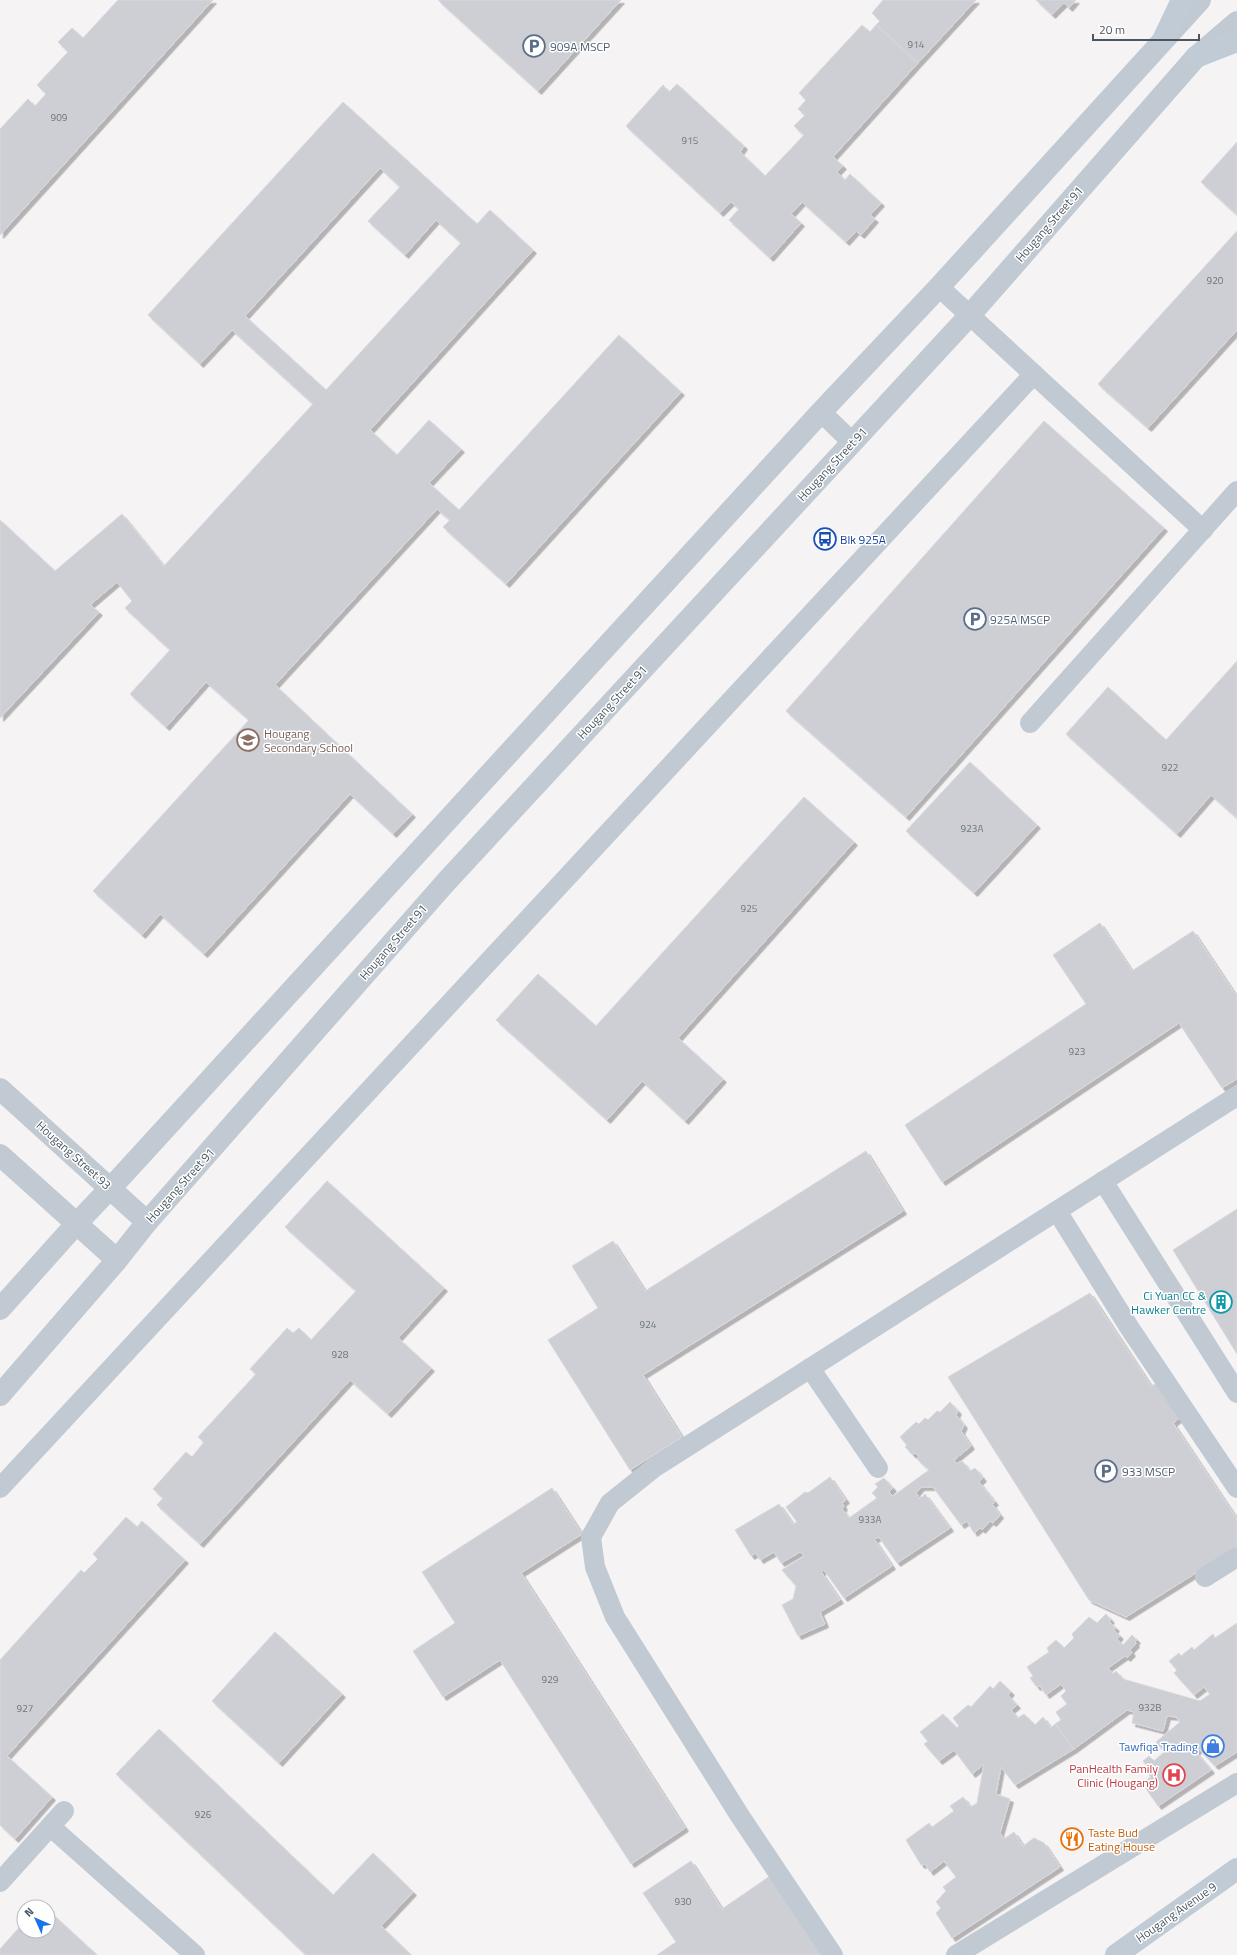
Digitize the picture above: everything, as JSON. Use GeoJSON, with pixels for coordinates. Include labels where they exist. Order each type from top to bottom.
{"type":"FeatureCollection","features":[{"type":"Feature","properties":{"kind":"street"},"geometry":{"type":"LineString","coordinates":[[1164,38],[1182,0]]}},
{"type":"Feature","properties":{"kind":"street"},"geometry":{"type":"LineString","coordinates":[[0,1309],[77,1223],[821,412],[939,287],[1200,0]]}},
{"type":"Feature","properties":{"kind":"street","name":"Hougang Street 91"},"geometry":{"type":"LineString","coordinates":[[0,1395],[117,1260],[147,1222],[446,882],[970,315],[1196,57],[1237,22]]}},
{"type":"Feature","properties":{"kind":"street"},"geometry":{"type":"LineString","coordinates":[[1196,57],[1237,41]]}},
{"type":"Feature","properties":{"kind":"street","name":"Hougang Street 93"},"geometry":{"type":"LineString","coordinates":[[0,1089],[147,1222]]}},
{"type":"Feature","properties":{"kind":"street"},"geometry":{"type":"LineString","coordinates":[[0,1155],[117,1260]]}},
{"type":"Feature","properties":{"kind":"street","name":"Hougang Avenue 9"},"geometry":{"type":"LineString","coordinates":[[1116,1955],[1237,1869]]}},
{"type":"Feature","properties":{"kind":"lane"},"geometry":{"type":"LineString","coordinates":[[939,287],[1203,530]]}},
{"type":"Feature","properties":{"kind":"lane"},"geometry":{"type":"LineString","coordinates":[[0,1488],[1034,374]]}},
{"type":"Feature","properties":{"kind":"lane"},"geometry":{"type":"LineString","coordinates":[[821,412],[852,442]]}},
{"type":"Feature","properties":{"kind":"lane"},"geometry":{"type":"LineString","coordinates":[[1030,723],[1237,491]]}},
{"type":"Feature","properties":{"kind":"lane"},"geometry":{"type":"LineString","coordinates":[[833,1955],[740,1816],[614,1617],[595,1567],[591,1538],[610,1502],[655,1467],[1237,1096]]}},
{"type":"Feature","properties":{"kind":"lane"},"geometry":{"type":"LineString","coordinates":[[1103,1181],[1237,1393]]}},
{"type":"Feature","properties":{"kind":"lane"},"geometry":{"type":"LineString","coordinates":[[1057,1211],[1129,1327],[1237,1488]]}},
{"type":"Feature","properties":{"kind":"lane"},"geometry":{"type":"LineString","coordinates":[[810,1368],[878,1468]]}},
{"type":"Feature","properties":{"kind":"lane"},"geometry":{"type":"LineString","coordinates":[[1205,1577],[1237,1557]]}},
{"type":"Feature","properties":{"kind":"lane"},"geometry":{"type":"LineString","coordinates":[[956,1955],[1237,1783]]}},
{"type":"Feature","properties":{"kind":"lane"},"geometry":{"type":"LineString","coordinates":[[0,1882],[64,1811]]}},
{"type":"Feature","properties":{"kind":"lane"},"geometry":{"type":"LineString","coordinates":[[51,1827],[195,1955]]}},
{"type":"Feature","properties":{"kind":"building"},"geometry":{"type":"Polygon","coordinates":[[[118,0],[213,0],[0,235],[0,129],[28,99],[35,106],[46,94],[37,85],[68,52],[58,42],[72,28],[83,38],[118,0]]]}},
{"type":"Feature","properties":{"kind":"building","name":"909A MSCP"},"geometry":{"type":"Polygon","coordinates":[[[438,0],[621,0],[538,91],[438,0]]]}},
{"type":"Feature","properties":{"kind":"building"},"geometry":{"type":"Polygon","coordinates":[[[883,0],[976,0],[918,63],[876,25],[880,21],[872,13],[883,0]]]}},
{"type":"Feature","properties":{"kind":"building"},"geometry":{"type":"Polygon","coordinates":[[[1036,0],[1076,0],[1069,8],[1064,3],[1052,15],[1036,0]]]}},
{"type":"Feature","properties":{"kind":"building"},"geometry":{"type":"Polygon","coordinates":[[[862,25],[870,32],[876,25],[918,63],[833,157],[843,166],[837,172],[845,180],[850,174],[881,203],[870,215],[875,219],[861,235],[856,231],[846,242],[802,202],[791,214],[801,223],[770,258],[729,220],[739,209],[731,202],[720,213],[626,126],[663,85],[669,92],[677,84],[744,146],[740,152],[765,176],[804,135],[794,126],[805,115],[798,109],[806,100],[799,93],[862,25]]]}},
{"type":"Feature","properties":{"kind":"building","name":"Hougang Secondary School"},"geometry":{"type":"Polygon","coordinates":[[[343,102],[477,224],[490,210],[533,250],[370,430],[397,455],[429,420],[461,449],[429,483],[459,510],[619,335],[681,392],[506,584],[443,527],[450,520],[437,509],[275,685],[412,814],[393,834],[350,794],[204,954],[160,914],[142,935],[93,891],[249,720],[206,682],[166,727],[130,694],[170,650],[125,608],[132,601],[117,582],[90,605],[99,612],[0,718],[0,520],[55,571],[122,514],[164,566],[313,404],[232,330],[200,364],[148,315],[343,102]],[[380,168],[245,316],[326,390],[461,243],[436,220],[405,255],[368,221],[400,187],[380,168]]]}},
{"type":"Feature","properties":{"kind":"building"},"geometry":{"type":"Polygon","coordinates":[[[1237,142],[1237,215],[1201,182],[1237,142]]]}},
{"type":"Feature","properties":{"kind":"building"},"geometry":{"type":"Polygon","coordinates":[[[1237,231],[1237,330],[1148,428],[1098,384],[1237,231]]]}},
{"type":"Feature","properties":{"kind":"building","name":"925A MSCP"},"geometry":{"type":"Polygon","coordinates":[[[1044,421],[1164,528],[906,817],[786,711],[1044,421]]]}},
{"type":"Feature","properties":{"kind":"building"},"geometry":{"type":"Polygon","coordinates":[[[1237,661],[1237,818],[1211,795],[1177,834],[1066,734],[1108,687],[1166,740],[1237,661]]]}},
{"type":"Feature","properties":{"kind":"building"},"geometry":{"type":"Polygon","coordinates":[[[970,762],[1037,825],[974,893],[906,831],[970,762]]]}},
{"type":"Feature","properties":{"kind":"building"},"geometry":{"type":"Polygon","coordinates":[[[804,797],[854,842],[678,1038],[723,1079],[685,1121],[642,1081],[607,1120],[496,1020],[538,974],[596,1026],[804,797]]]}},
{"type":"Feature","properties":{"kind":"building"},"geometry":{"type":"Polygon","coordinates":[[[1100,923],[1132,971],[1193,931],[1237,997],[1237,1079],[1222,1088],[1179,1023],[942,1182],[905,1125],[1086,1004],[1053,955],[1100,923]]]}},
{"type":"Feature","properties":{"kind":"building"},"geometry":{"type":"Polygon","coordinates":[[[866,1151],[903,1211],[643,1375],[682,1437],[630,1470],[548,1340],[598,1308],[572,1266],[613,1241],[645,1291],[866,1151]]]}},
{"type":"Feature","properties":{"kind":"building"},"geometry":{"type":"Polygon","coordinates":[[[327,1181],[444,1288],[398,1338],[431,1368],[388,1414],[350,1380],[200,1544],[157,1505],[163,1498],[153,1489],[186,1452],[192,1457],[204,1442],[198,1437],[256,1374],[250,1369],[287,1328],[293,1333],[299,1328],[311,1340],[356,1291],[285,1227],[327,1181]]]}},
{"type":"Feature","properties":{"kind":"building","name":"Ci Yuan CC & Hawker Centre"},"geometry":{"type":"Polygon","coordinates":[[[1237,1209],[1237,1354],[1173,1250],[1237,1209]]]}},
{"type":"Feature","properties":{"kind":"building","name":"933 MSCP"},"geometry":{"type":"Polygon","coordinates":[[[1090,1293],[1151,1386],[1159,1382],[1182,1416],[1173,1423],[1237,1519],[1237,1547],[1126,1617],[1089,1600],[948,1377],[1090,1293]]]}},
{"type":"Feature","properties":{"kind":"building"},"geometry":{"type":"Polygon","coordinates":[[[950,1402],[958,1411],[956,1415],[964,1425],[961,1431],[971,1446],[954,1460],[956,1464],[962,1461],[970,1471],[975,1468],[983,1478],[979,1482],[995,1502],[992,1504],[1000,1515],[993,1523],[990,1521],[982,1530],[980,1528],[974,1533],[967,1521],[961,1525],[933,1487],[921,1487],[916,1493],[920,1499],[925,1494],[950,1528],[897,1563],[879,1537],[874,1539],[892,1566],[844,1598],[824,1570],[821,1572],[840,1600],[820,1612],[825,1624],[798,1636],[782,1605],[793,1599],[796,1586],[782,1570],[804,1556],[800,1552],[781,1563],[774,1552],[760,1560],[756,1553],[751,1556],[735,1530],[779,1504],[793,1524],[797,1522],[786,1507],[805,1492],[808,1493],[830,1477],[846,1500],[842,1503],[844,1507],[842,1509],[849,1518],[877,1498],[872,1493],[878,1487],[875,1484],[884,1478],[893,1488],[889,1492],[893,1496],[929,1470],[917,1459],[919,1456],[915,1453],[913,1455],[905,1447],[907,1445],[900,1437],[916,1422],[919,1424],[925,1418],[928,1420],[937,1411],[940,1412],[950,1402]]]}},
{"type":"Feature","properties":{"kind":"building"},"geometry":{"type":"Polygon","coordinates":[[[552,1488],[582,1534],[521,1573],[685,1828],[631,1864],[500,1660],[443,1697],[413,1651],[455,1623],[422,1572],[552,1488]]]}},
{"type":"Feature","properties":{"kind":"building"},"geometry":{"type":"Polygon","coordinates":[[[126,1517],[137,1527],[142,1521],[185,1560],[7,1756],[52,1797],[15,1839],[0,1825],[0,1660],[81,1570],[84,1573],[98,1559],[93,1554],[126,1517]]]}},
{"type":"Feature","properties":{"kind":"building"},"geometry":{"type":"Polygon","coordinates":[[[1106,1614],[1111,1620],[1109,1622],[1116,1628],[1114,1630],[1120,1636],[1117,1639],[1123,1645],[1132,1635],[1137,1640],[1135,1642],[1136,1644],[1130,1650],[1132,1653],[1127,1658],[1125,1656],[1108,1668],[1113,1674],[1116,1671],[1123,1679],[1200,1701],[1210,1694],[1204,1687],[1194,1695],[1174,1673],[1177,1670],[1169,1661],[1179,1653],[1181,1656],[1192,1647],[1194,1650],[1213,1634],[1215,1638],[1237,1623],[1237,1752],[1215,1766],[1199,1749],[1196,1752],[1211,1770],[1158,1806],[1142,1783],[1151,1777],[1146,1772],[1149,1769],[1143,1761],[1149,1756],[1154,1761],[1164,1752],[1156,1742],[1180,1722],[1176,1717],[1167,1716],[1163,1731],[1132,1723],[1134,1712],[1127,1710],[1074,1749],[1055,1724],[1061,1720],[1056,1712],[1067,1704],[1061,1696],[1066,1691],[1061,1684],[1046,1695],[1040,1686],[1037,1687],[1030,1678],[1033,1676],[1027,1667],[1049,1652],[1047,1648],[1056,1640],[1064,1648],[1074,1638],[1072,1634],[1089,1617],[1097,1623],[1106,1614]]]}},
{"type":"Feature","properties":{"kind":"building"},"geometry":{"type":"Polygon","coordinates":[[[275,1632],[342,1694],[279,1763],[212,1701],[275,1632]]]}},
{"type":"Feature","properties":{"kind":"building"},"geometry":{"type":"Polygon","coordinates":[[[1000,1681],[1011,1692],[1008,1695],[1017,1705],[1011,1710],[1018,1718],[1024,1714],[1035,1725],[1043,1717],[1051,1728],[1055,1724],[1074,1749],[1015,1785],[1001,1767],[996,1794],[1010,1799],[1000,1833],[1004,1839],[1014,1832],[1023,1846],[1034,1838],[1044,1843],[1060,1867],[952,1938],[936,1913],[941,1908],[936,1902],[946,1891],[943,1887],[956,1877],[944,1861],[930,1872],[925,1864],[921,1865],[906,1840],[929,1823],[932,1827],[954,1811],[950,1806],[963,1797],[971,1807],[977,1803],[984,1764],[972,1774],[954,1750],[939,1761],[924,1744],[928,1741],[920,1732],[943,1714],[957,1728],[959,1726],[953,1718],[968,1705],[971,1707],[990,1686],[993,1689],[1000,1681]]]}},
{"type":"Feature","properties":{"kind":"building"},"geometry":{"type":"Polygon","coordinates":[[[159,1729],[333,1895],[373,1853],[413,1892],[381,1926],[411,1955],[306,1955],[116,1774],[159,1729]]]}},
{"type":"Feature","properties":{"kind":"building"},"geometry":{"type":"Polygon","coordinates":[[[691,1861],[722,1909],[776,1872],[831,1955],[657,1955],[676,1942],[643,1893],[691,1861]]]}},
{"type":"Feature","properties":{"kind":"building"},"geometry":{"type":"Polygon","coordinates":[[[56,1917],[97,1955],[0,1955],[0,1949],[16,1931],[16,1939],[56,1939],[56,1917]]]}},
{"type":"Feature","properties":{"kind":"place","name":"909A MSCP"},"geometry":{"type":"Point","coordinates":[534,46]}},
{"type":"Feature","properties":{"kind":"place","name":"Blk 925A"},"geometry":{"type":"Point","coordinates":[825,539]}},
{"type":"Feature","properties":{"kind":"place","name":"925A MSCP"},"geometry":{"type":"Point","coordinates":[975,619]}},
{"type":"Feature","properties":{"kind":"place","name":"Hougang Secondary School"},"geometry":{"type":"Point","coordinates":[248,740]}},
{"type":"Feature","properties":{"kind":"place","name":"Ci Yuan CC & Hawker Centre"},"geometry":{"type":"Point","coordinates":[1221,1302]}},
{"type":"Feature","properties":{"kind":"place","name":"933 MSCP"},"geometry":{"type":"Point","coordinates":[1106,1471]}},
{"type":"Feature","properties":{"kind":"place","name":"Tawfiqa Trading"},"geometry":{"type":"Point","coordinates":[1213,1746]}},
{"type":"Feature","properties":{"kind":"place","name":"PanHealth Family Clinic (Hougang)"},"geometry":{"type":"Point","coordinates":[1174,1775]}},
{"type":"Feature","properties":{"kind":"place","name":"Taste Bud Eating House"},"geometry":{"type":"Point","coordinates":[1072,1839]}}]}
